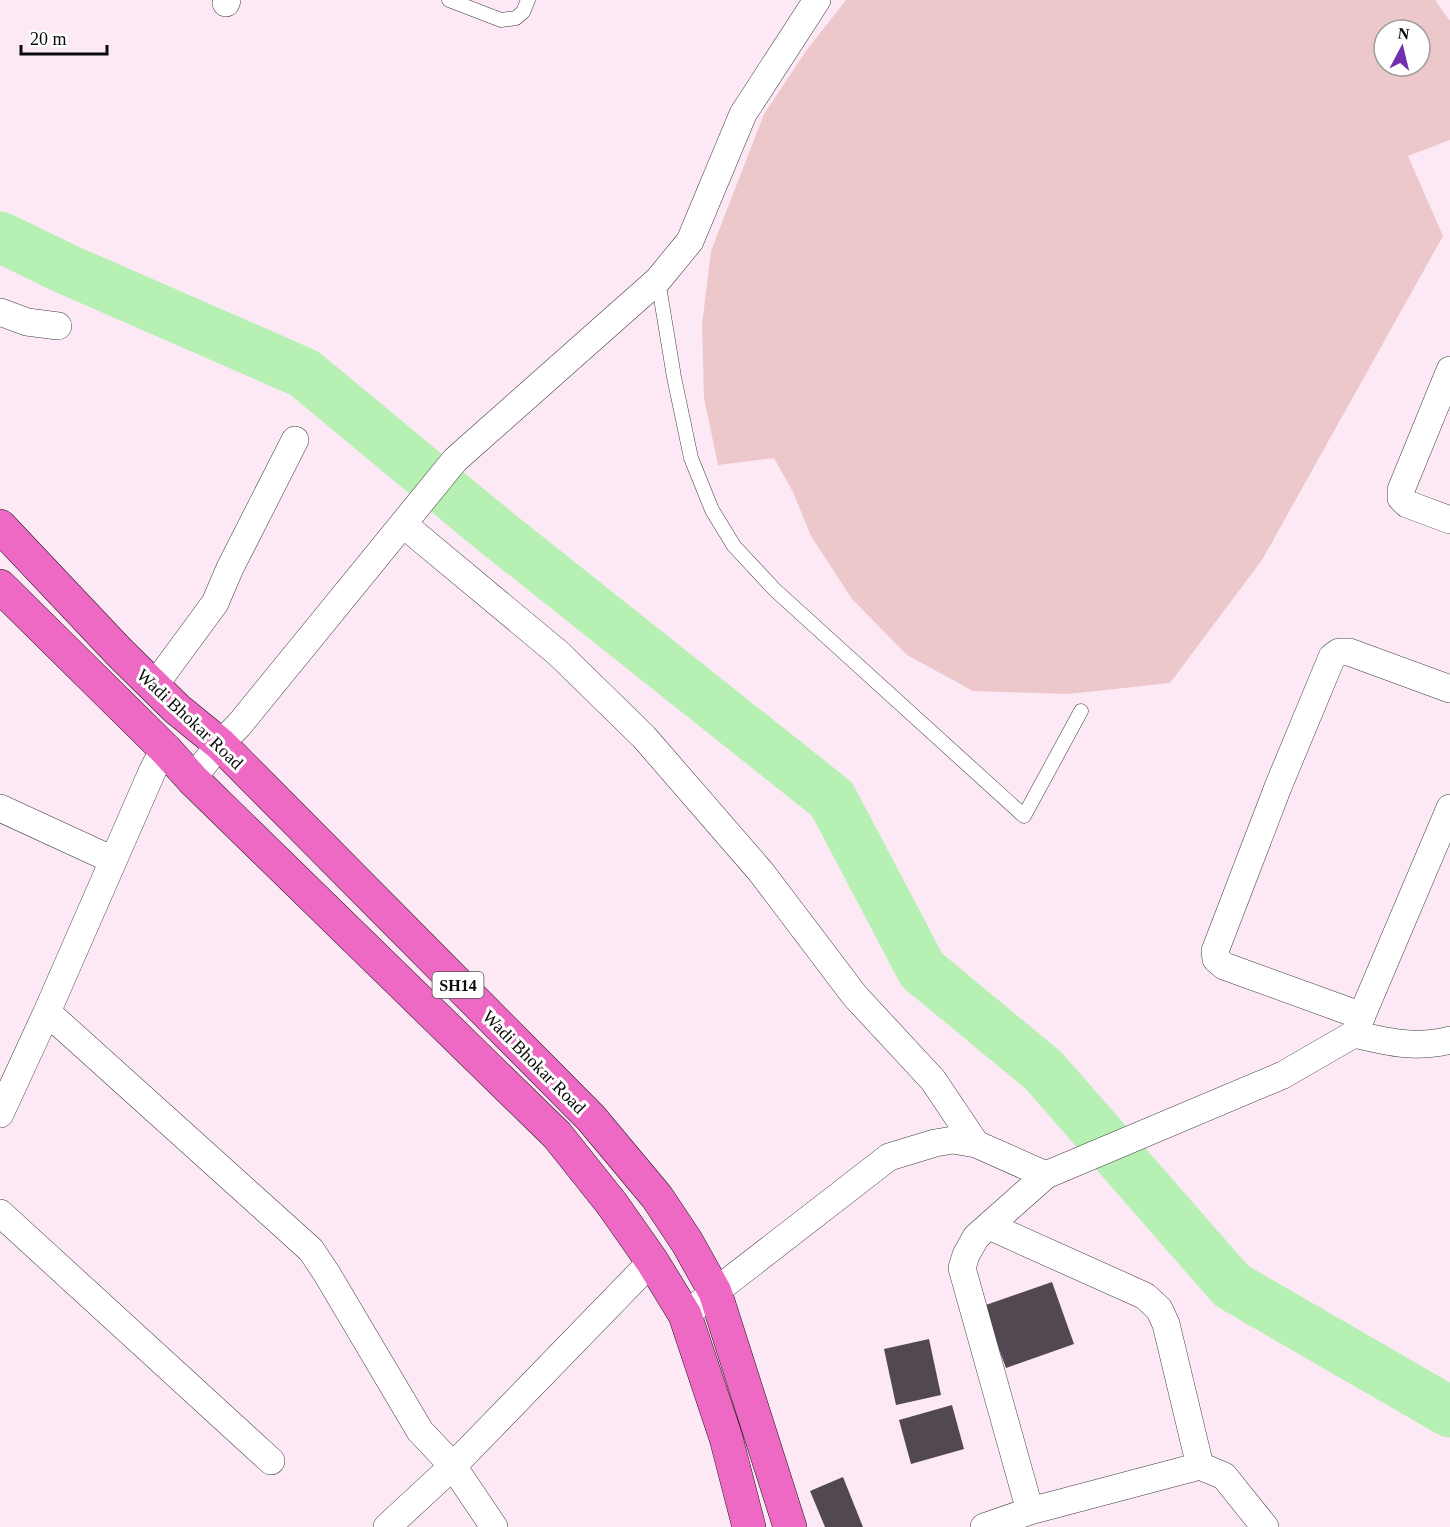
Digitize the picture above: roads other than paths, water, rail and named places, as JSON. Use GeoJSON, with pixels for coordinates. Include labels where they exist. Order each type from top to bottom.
{"type":"FeatureCollection","features":[{"type":"Feature","properties":{"kind":"main road","name":"Wadi Bhokar Road"},"geometry":{"type":"LineString","coordinates":[[0,526],[120,653],[177,709],[220,744],[591,1118],[657,1197],[687,1242],[715,1292],[789,1527]]}},
{"type":"Feature","properties":{"kind":"main road","name":"Wadi Bhokar Road"},"geometry":{"type":"LineString","coordinates":[[0,586],[166,750],[192,779],[557,1136],[612,1204],[652,1261],[685,1315],[726,1438],[749,1527]]}},
{"type":"Feature","properties":{"kind":"street"},"geometry":{"type":"LineString","coordinates":[[192,779],[220,744],[239,725],[455,460],[658,280],[690,240],[744,114],[817,0]]}},
{"type":"Feature","properties":{"kind":"street"},"geometry":{"type":"LineString","coordinates":[[0,312],[27,322],[58,326]]}},
{"type":"Feature","properties":{"kind":"street"},"geometry":{"type":"LineString","coordinates":[[1450,370],[1401,490],[1401,498],[1407,504],[1450,520]]}},
{"type":"Feature","properties":{"kind":"street"},"geometry":{"type":"LineString","coordinates":[[154,686],[215,603],[294,440]]}},
{"type":"Feature","properties":{"kind":"street"},"geometry":{"type":"LineString","coordinates":[[403,524],[558,653],[645,737],[761,872],[855,996],[933,1080],[976,1144]]}},
{"type":"Feature","properties":{"kind":"street"},"geometry":{"type":"LineString","coordinates":[[1450,689],[1349,652],[1339,652],[1332,657],[1278,787],[1215,951],[1216,960],[1224,966],[1358,1025],[1388,1042],[1408,1045],[1436,1044],[1450,1040]]}},
{"type":"Feature","properties":{"kind":"street"},"geometry":{"type":"LineString","coordinates":[[0,1114],[152,772],[166,750]]}},
{"type":"Feature","properties":{"kind":"street"},"geometry":{"type":"LineString","coordinates":[[0,808],[113,860]]}},
{"type":"Feature","properties":{"kind":"street"},"geometry":{"type":"LineString","coordinates":[[1030,1511],[962,1268],[976,1237],[1052,1173],[1283,1075],[1358,1025],[1450,808]]}},
{"type":"Feature","properties":{"kind":"street"},"geometry":{"type":"LineString","coordinates":[[47,1012],[311,1250],[420,1431],[453,1466],[494,1527]]}},
{"type":"Feature","properties":{"kind":"street"},"geometry":{"type":"LineString","coordinates":[[685,1315],[889,1157],[953,1140],[976,1144],[1052,1173]]}},
{"type":"Feature","properties":{"kind":"street"},"geometry":{"type":"LineString","coordinates":[[0,1213],[271,1461]]}},
{"type":"Feature","properties":{"kind":"street"},"geometry":{"type":"LineString","coordinates":[[988,1226],[1145,1296],[1159,1309],[1166,1324],[1200,1466]]}},
{"type":"Feature","properties":{"kind":"street"},"geometry":{"type":"LineString","coordinates":[[387,1527],[453,1466],[652,1261]]}},
{"type":"Feature","properties":{"kind":"street"},"geometry":{"type":"LineString","coordinates":[[984,1527],[1030,1511],[1200,1466],[1224,1476],[1265,1527]]}},
{"type":"Feature","properties":{"kind":"lane"},"geometry":{"type":"LineString","coordinates":[[449,0],[501,20],[516,18],[523,12],[528,0]]}},
{"type":"Feature","properties":{"kind":"lane"},"geometry":{"type":"LineString","coordinates":[[658,280],[674,377],[691,458],[712,510],[734,546],[775,590],[1023,816],[1081,711]]}},
{"type":"Feature","properties":{"kind":"waterway"},"geometry":{"type":"LineString","coordinates":[[0,237],[66,269],[304,373],[491,528],[832,799],[922,970],[1044,1071],[1232,1286],[1450,1412]]}}]}
